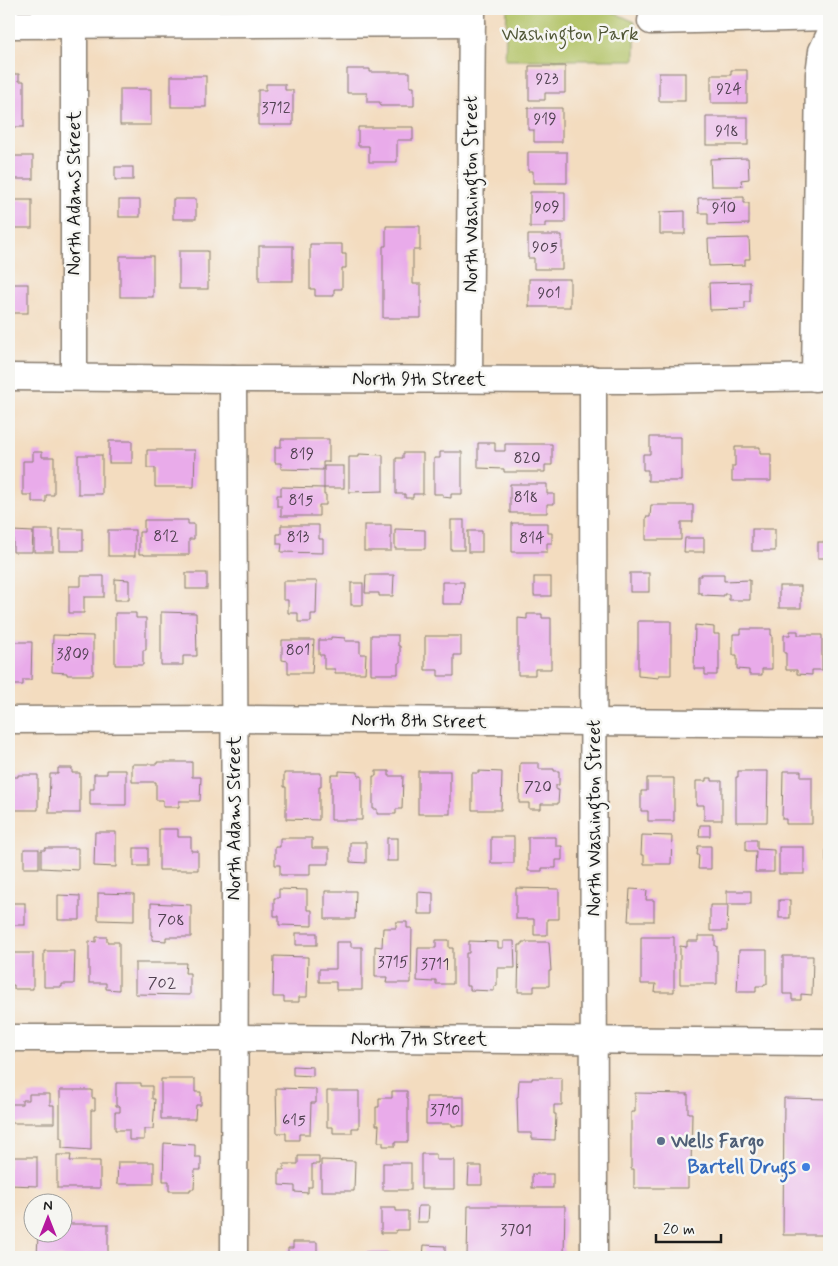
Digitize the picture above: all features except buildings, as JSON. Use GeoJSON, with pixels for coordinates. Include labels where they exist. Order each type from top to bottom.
{"type":"FeatureCollection","features":[{"type":"Feature","properties":{"kind":"street"},"geometry":{"type":"LineString","coordinates":[[9,25],[74,17],[472,16]]}},
{"type":"Feature","properties":{"kind":"street","name":"North Washington Street"},"geometry":{"type":"LineString","coordinates":[[469,379],[472,16]]}},
{"type":"Feature","properties":{"kind":"street","name":"North Adams Street"},"geometry":{"type":"LineString","coordinates":[[74,17],[74,377]]}},
{"type":"Feature","properties":{"kind":"street"},"geometry":{"type":"LineString","coordinates":[[651,21],[829,17]]}},
{"type":"Feature","properties":{"kind":"street"},"geometry":{"type":"LineString","coordinates":[[822,377],[819,74],[822,51],[829,36]]}},
{"type":"Feature","properties":{"kind":"street","name":"North 9th Street"},"geometry":{"type":"LineString","coordinates":[[9,377],[233,379],[822,377]]}},
{"type":"Feature","properties":{"kind":"street","name":"North Adams Street"},"geometry":{"type":"LineString","coordinates":[[233,379],[234,1257]]}},
{"type":"Feature","properties":{"kind":"street","name":"North Washington Street"},"geometry":{"type":"LineString","coordinates":[[593,379],[594,1257]]}},
{"type":"Feature","properties":{"kind":"street","name":"North 8th Street"},"geometry":{"type":"LineString","coordinates":[[9,720],[234,719],[829,724]]}},
{"type":"Feature","properties":{"kind":"street","name":"North 7th Street"},"geometry":{"type":"LineString","coordinates":[[9,1038],[829,1042]]}},
{"type":"Feature","properties":{"kind":"green space","name":"Washington Park"},"geometry":{"type":"Polygon","coordinates":[[[507,9],[606,9],[635,22],[635,60],[505,60],[507,9]]]}},
{"type":"Feature","properties":{"kind":"place","name":"Wells Fargo"},"geometry":{"type":"Point","coordinates":[661,1141]}},
{"type":"Feature","properties":{"kind":"place","name":"Bartell Drugs"},"geometry":{"type":"Point","coordinates":[806,1167]}}]}
